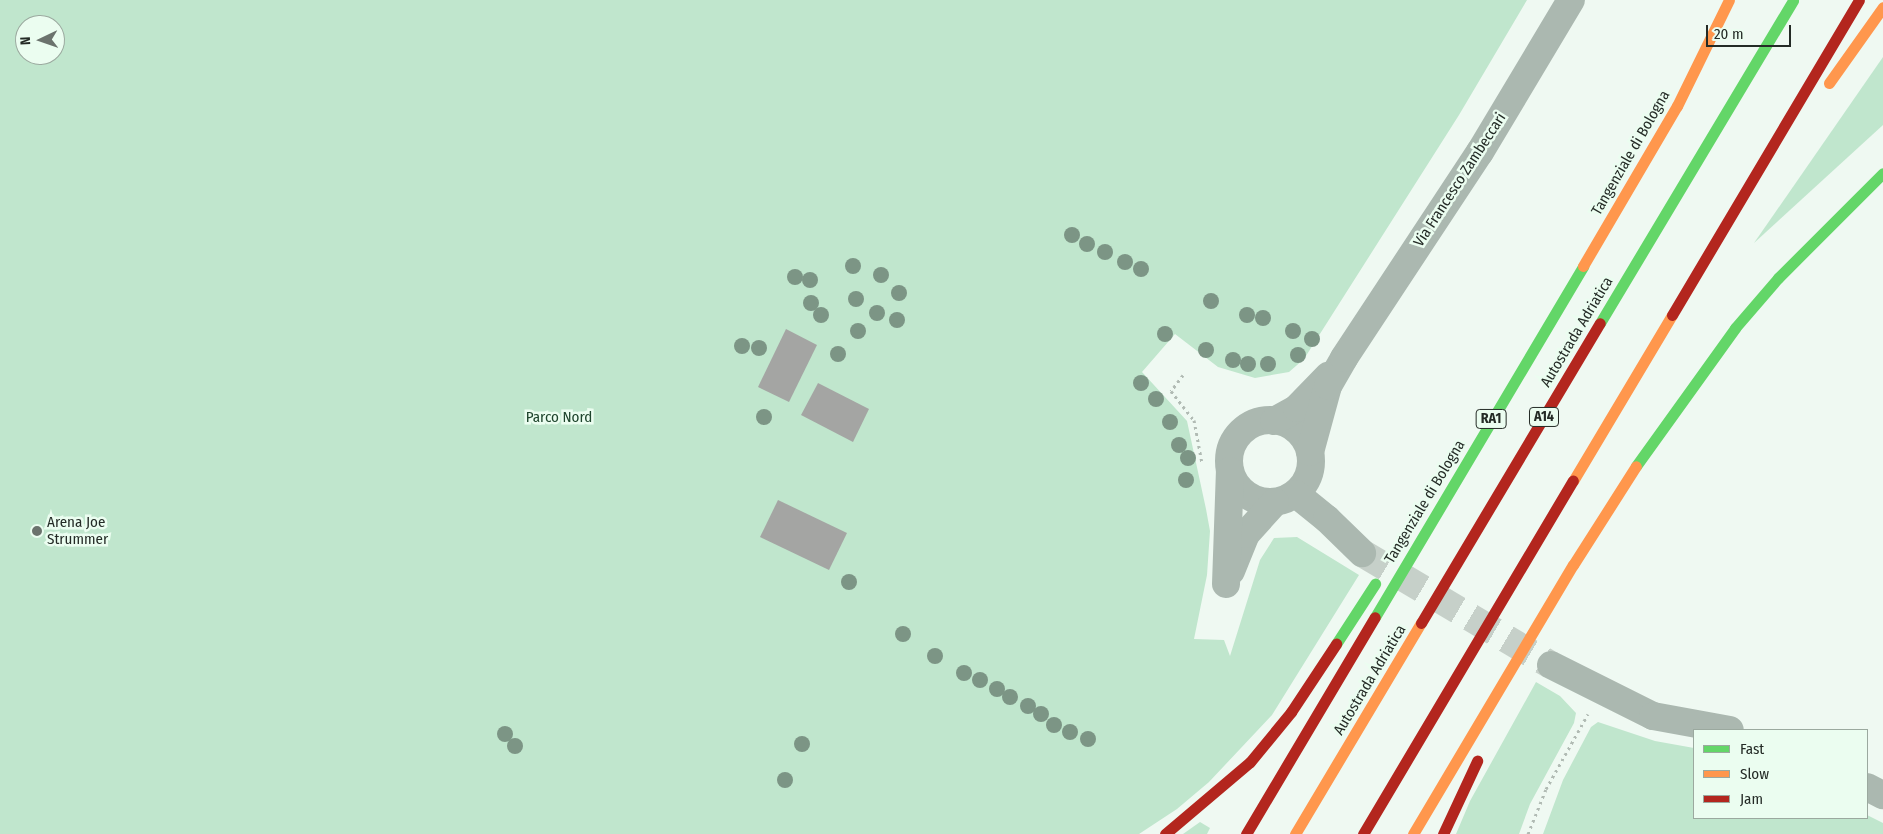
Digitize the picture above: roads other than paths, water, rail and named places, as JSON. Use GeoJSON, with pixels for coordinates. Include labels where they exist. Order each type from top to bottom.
{"type":"FeatureCollection","features":[{"type":"Feature","properties":{"kind":"highway","name":"Tangenziale di Bologna"},"geometry":{"type":"LineString","coordinates":[[1246,834],[1676,106],[1729,0]]}},
{"type":"Feature","properties":{"kind":"highway","name":"Autostrada Adriatica"},"geometry":{"type":"LineString","coordinates":[[1295,834],[1793,0]]}},
{"type":"Feature","properties":{"kind":"highway"},"geometry":{"type":"LineString","coordinates":[[1362,834],[1623,393],[1720,235],[1859,0]]}},
{"type":"Feature","properties":{"kind":"highway"},"geometry":{"type":"LineString","coordinates":[[1821,93],[1883,7]]}},
{"type":"Feature","properties":{"kind":"highway"},"geometry":{"type":"LineString","coordinates":[[1720,235],[1804,117]]}},
{"type":"Feature","properties":{"kind":"highway"},"geometry":{"type":"LineString","coordinates":[[1413,834],[1573,565],[1652,441],[1735,328],[1822,231],[1883,173]]}},
{"type":"Feature","properties":{"kind":"highway"},"geometry":{"type":"LineString","coordinates":[[1406,540],[1492,417]]}},
{"type":"Feature","properties":{"kind":"highway"},"geometry":{"type":"LineString","coordinates":[[1546,636],[1573,565]]}},
{"type":"Feature","properties":{"kind":"highway"},"geometry":{"type":"LineString","coordinates":[[1165,834],[1199,808],[1256,755],[1291,712],[1383,572]]}},
{"type":"Feature","properties":{"kind":"highway"},"geometry":{"type":"LineString","coordinates":[[1443,834],[1465,781],[1484,749]]}},
{"type":"Feature","properties":{"kind":"street","name":"Via Francesco Zambeccari"},"geometry":{"type":"LineString","coordinates":[[1344,358],[1480,152],[1571,0]]}},
{"type":"Feature","properties":{"kind":"street"},"geometry":{"type":"LineString","coordinates":[[1344,358],[1328,386],[1310,452],[1311,469],[1305,484],[1285,498],[1246,534],[1226,584],[1230,450],[1239,434],[1251,424],[1274,420],[1297,408],[1344,358]]}},
{"type":"Feature","properties":{"kind":"street"},"geometry":{"type":"LineString","coordinates":[[1274,420],[1301,433],[1310,452]]}},
{"type":"Feature","properties":{"kind":"street"},"geometry":{"type":"LineString","coordinates":[[1230,471],[1243,493],[1257,501],[1285,498],[1328,519],[1362,553]]}},
{"type":"Feature","properties":{"kind":"street"},"geometry":{"type":"LineString","coordinates":[[1551,665],[1653,716],[1724,729]]}},
{"type":"Feature","properties":{"kind":"street"},"geometry":{"type":"LineString","coordinates":[[1868,788],[1883,795]]}},
{"type":"Feature","properties":{"kind":"tunnel"},"geometry":{"type":"LineString","coordinates":[[1362,553],[1551,665]]}},
{"type":"Feature","properties":{"kind":"place","name":"Arena Joe Strummer"},"geometry":{"type":"Point","coordinates":[37,531]}},
{"type":"Feature","properties":{"kind":"park label","name":"Parco Nord"},"geometry":{"type":"Point","coordinates":[559,418]}}]}
